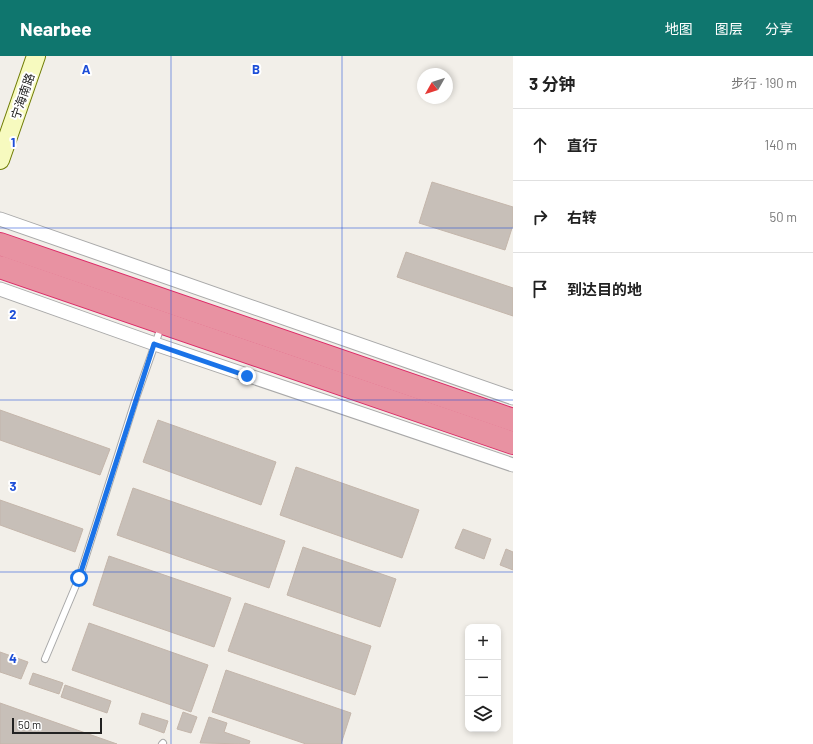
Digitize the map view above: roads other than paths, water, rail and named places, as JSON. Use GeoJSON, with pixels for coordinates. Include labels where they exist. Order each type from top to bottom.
{"type":"FeatureCollection","features":[{"type":"Feature","properties":{"kind":"highway"},"geometry":{"type":"LineString","coordinates":[[0,244],[513,420]]}},
{"type":"Feature","properties":{"kind":"highway"},"geometry":{"type":"LineString","coordinates":[[0,267],[513,443]]}},
{"type":"Feature","properties":{"kind":"street","name":"宁海南路"},"geometry":{"type":"LineString","coordinates":[[0,160],[36,56]]}},
{"type":"Feature","properties":{"kind":"street"},"geometry":{"type":"LineString","coordinates":[[0,218],[513,398]]}},
{"type":"Feature","properties":{"kind":"street"},"geometry":{"type":"LineString","coordinates":[[0,289],[154,344],[513,465]]}},
{"type":"Feature","properties":{"kind":"lane"},"geometry":{"type":"LineString","coordinates":[[45,659],[79,578],[162,323]]}}]}
